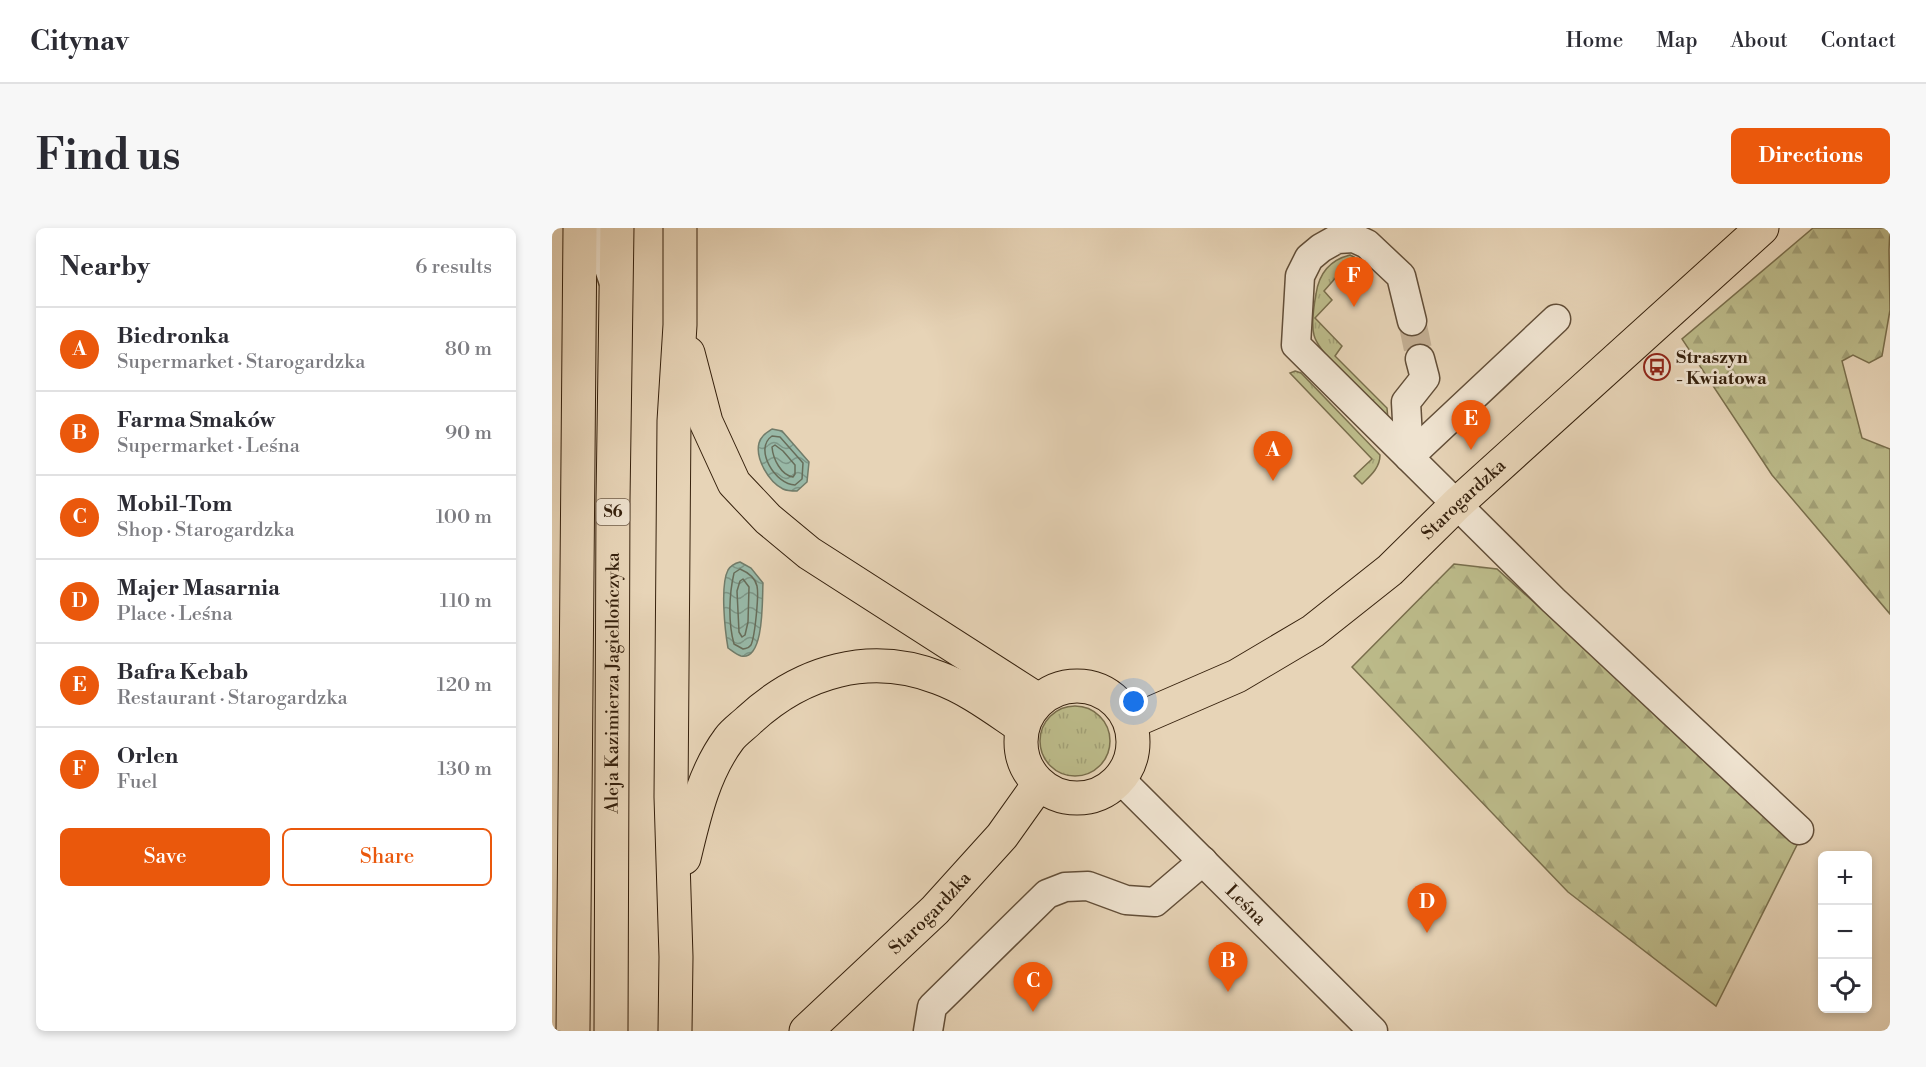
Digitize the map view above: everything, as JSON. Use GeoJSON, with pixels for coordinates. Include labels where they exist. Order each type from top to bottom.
{"type":"FeatureCollection","features":[{"type":"Feature","properties":{"kind":"main road"},"geometry":{"type":"LineString","coordinates":[[675,1031],[676,957],[671,797],[674,432],[680,325],[680,228]]}},
{"type":"Feature","properties":{"kind":"main road","name":"Starogardzka"},"geometry":{"type":"LineString","coordinates":[[1131,722],[1237,676],[1313,631],[1390,570],[1457,504],[1762,228]]}},
{"type":"Feature","properties":{"kind":"main road","name":"Aleja Kazimierza Jagiellończyka"},"geometry":{"type":"LineString","coordinates":[[573,1031],[579,289],[598,230]]}},
{"type":"Feature","properties":{"kind":"main road","name":"Aleja Kazimierza Jagiellończyka"},"geometry":{"type":"LineString","coordinates":[[598,230],[616,289],[613,500],[612,1031]]}},
{"type":"Feature","properties":{"kind":"main road"},"geometry":{"type":"LineString","coordinates":[[680,325],[706,422],[734,483],[768,519],[809,553],[1030,713]]}},
{"type":"Feature","properties":{"kind":"main road"},"geometry":{"type":"LineString","coordinates":[[674,901],[697,804],[718,758],[730,738],[757,712],[784,691],[832,671],[864,666],[897,667],[937,677],[1030,713]]}},
{"type":"Feature","properties":{"kind":"main road"},"geometry":{"type":"LineString","coordinates":[[1079,685],[1101,690],[1119,703],[1131,722],[1134,742],[1131,762],[1120,779],[1102,793],[1080,798],[1058,795],[1039,783],[1029,772],[1020,742],[1030,713],[1057,688],[1079,685]]}},
{"type":"Feature","properties":{"kind":"main road","name":"Starogardzka"},"geometry":{"type":"LineString","coordinates":[[806,1031],[935,910],[1002,836],[1039,783]]}},
{"type":"Feature","properties":{"kind":"main road"},"geometry":{"type":"LineString","coordinates":[[552,883],[575,800]]}},
{"type":"Feature","properties":{"kind":"street"},"geometry":{"type":"LineString","coordinates":[[1412,321],[1401,276],[1367,244],[1354,238],[1337,239],[1309,258],[1300,276],[1296,345],[1553,600],[1799,830]]}},
{"type":"Feature","properties":{"kind":"street"},"geometry":{"type":"LineString","coordinates":[[1409,457],[1556,319]]}},
{"type":"Feature","properties":{"kind":"street"},"geometry":{"type":"LineString","coordinates":[[1409,457],[1406,402],[1425,378],[1420,359]]}},
{"type":"Feature","properties":{"kind":"street","name":"Leśna"},"geometry":{"type":"LineString","coordinates":[[1120,779],[1373,1031]]}},
{"type":"Feature","properties":{"kind":"street"},"geometry":{"type":"LineString","coordinates":[[928,1031],[932,1006],[1047,894],[1065,887],[1088,886],[1126,900],[1155,902],[1203,861]]}},
{"type":"Feature","properties":{"kind":"green space"},"geometry":{"type":"Polygon","coordinates":[[[1813,228],[1890,228],[1890,310],[1882,356],[1869,363],[1853,355],[1842,361],[1862,438],[1890,449],[1890,614],[1772,475],[1682,339],[1813,228]]]}},
{"type":"Feature","properties":{"kind":"green space"},"geometry":{"type":"Polygon","coordinates":[[[1350,255],[1354,257],[1324,291],[1332,300],[1315,318],[1342,346],[1335,356],[1387,408],[1388,419],[1335,366],[1314,335],[1314,309],[1320,280],[1331,264],[1350,255]]]}},
{"type":"Feature","properties":{"kind":"green space"},"geometry":{"type":"Polygon","coordinates":[[[1295,371],[1301,373],[1380,455],[1376,468],[1362,484],[1354,476],[1372,459],[1290,373],[1295,371]]]}},
{"type":"Feature","properties":{"kind":"green space"},"geometry":{"type":"Polygon","coordinates":[[[1454,564],[1497,569],[1799,841],[1716,1006],[1568,892],[1352,667],[1454,564]]]}},
{"type":"Feature","properties":{"kind":"green space"},"geometry":{"type":"Polygon","coordinates":[[[1082,706],[1095,712],[1104,721],[1108,727],[1110,741],[1108,755],[1100,766],[1089,774],[1068,776],[1050,766],[1042,755],[1040,734],[1050,716],[1061,708],[1082,706]]]}},
{"type":"Feature","properties":{"kind":"water"},"geometry":{"type":"Polygon","coordinates":[[[772,429],[782,431],[809,462],[807,482],[797,491],[786,490],[778,486],[768,476],[761,463],[759,443],[762,437],[772,429]]]}},
{"type":"Feature","properties":{"kind":"water"},"geometry":{"type":"Polygon","coordinates":[[[740,562],[751,568],[763,583],[761,627],[758,639],[749,655],[741,656],[728,648],[724,597],[728,570],[740,562]]]}},
{"type":"Feature","properties":{"kind":"tunnel"},"geometry":{"type":"LineString","coordinates":[[1412,321],[1420,359]]}},
{"type":"Feature","properties":{"kind":"place","name":"Orlen"},"geometry":{"type":"Point","coordinates":[1354,307]}},
{"type":"Feature","properties":{"kind":"place","name":"Straszyn - Kwiatowa"},"geometry":{"type":"Point","coordinates":[1657,367]}},
{"type":"Feature","properties":{"kind":"place","name":"Bafra Kebab"},"geometry":{"type":"Point","coordinates":[1471,450]}},
{"type":"Feature","properties":{"kind":"place","name":"Biedronka"},"geometry":{"type":"Point","coordinates":[1273,481]}},
{"type":"Feature","properties":{"kind":"place","name":"Majer Masarnia"},"geometry":{"type":"Point","coordinates":[1427,933]}},
{"type":"Feature","properties":{"kind":"place","name":"Farma Smaków"},"geometry":{"type":"Point","coordinates":[1228,992]}},
{"type":"Feature","properties":{"kind":"place","name":"Mobil-Tom"},"geometry":{"type":"Point","coordinates":[1033,1012]}}]}
